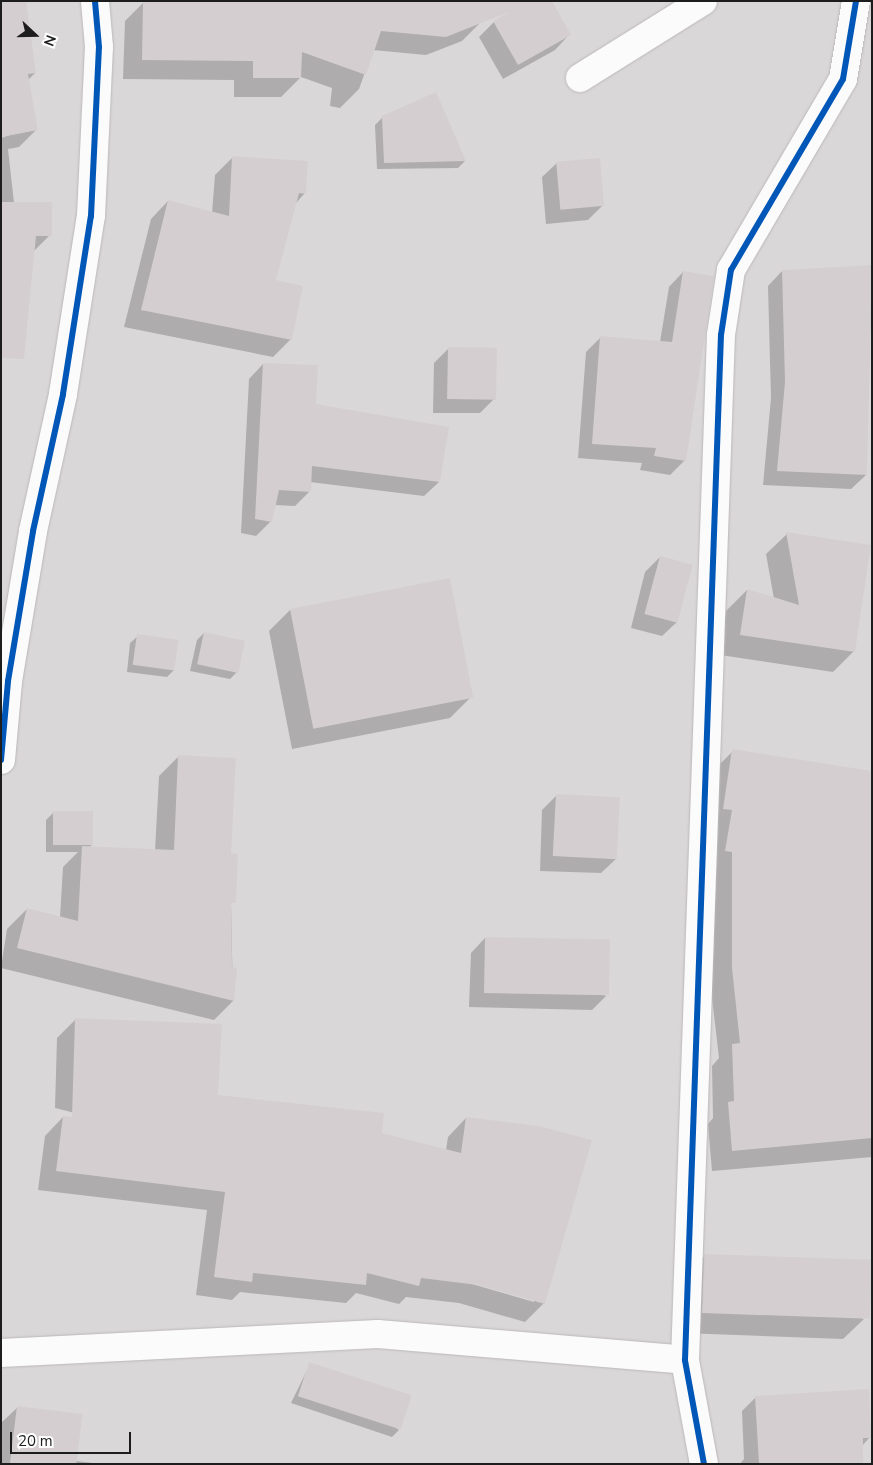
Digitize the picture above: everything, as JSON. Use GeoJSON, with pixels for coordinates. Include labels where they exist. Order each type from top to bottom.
{"type":"FeatureCollection","features":[{"type":"Feature","properties":{"kind":"street"},"geometry":{"type":"LineString","coordinates":[[1,760],[8,680],[33,531],[63,394],[92,216],[99,47],[95,1]]}},
{"type":"Feature","properties":{"kind":"street"},"geometry":{"type":"LineString","coordinates":[[580,78],[703,1]]}},
{"type":"Feature","properties":{"kind":"street"},"geometry":{"type":"LineString","coordinates":[[704,1464],[685,1360],[721,335],[731,270],[844,79],[856,1]]}},
{"type":"Feature","properties":{"kind":"street"},"geometry":{"type":"LineString","coordinates":[[1,1353],[378,1334],[685,1360]]}},
{"type":"Feature","properties":{"kind":"shaded area"},"geometry":{"type":"Polygon","coordinates":[[[1,1],[872,1],[872,1464],[1,1464],[1,1]]]}},
{"type":"Feature","properties":{"kind":"building"},"geometry":{"type":"Polygon","coordinates":[[[1,1],[26,1],[36,73],[28,74],[38,130],[1,137],[1,1]]]}},
{"type":"Feature","properties":{"kind":"building"},"geometry":{"type":"Polygon","coordinates":[[[143,1],[552,1],[571,35],[518,65],[493,21],[511,11],[446,37],[381,31],[366,75],[302,52],[301,78],[253,78],[253,61],[142,60],[143,1]]]}},
{"type":"Feature","properties":{"kind":"building"},"geometry":{"type":"Polygon","coordinates":[[[436,92],[466,161],[384,163],[382,116],[436,92]]]}},
{"type":"Feature","properties":{"kind":"building"},"geometry":{"type":"Polygon","coordinates":[[[232,156],[308,161],[306,194],[299,193],[276,280],[303,286],[292,340],[141,310],[168,200],[229,216],[232,156]]]}},
{"type":"Feature","properties":{"kind":"building"},"geometry":{"type":"Polygon","coordinates":[[[600,158],[604,206],[560,210],[556,162],[600,158]]]}},
{"type":"Feature","properties":{"kind":"building"},"geometry":{"type":"Polygon","coordinates":[[[1,202],[52,202],[52,236],[36,236],[24,359],[1,358],[1,202]]]}},
{"type":"Feature","properties":{"kind":"building"},"geometry":{"type":"Polygon","coordinates":[[[872,265],[867,475],[777,471],[785,382],[782,270],[872,265]]]}},
{"type":"Feature","properties":{"kind":"building"},"geometry":{"type":"Polygon","coordinates":[[[683,271],[714,276],[686,461],[654,456],[656,448],[592,444],[600,336],[672,342],[683,271]]]}},
{"type":"Feature","properties":{"kind":"building"},"geometry":{"type":"Polygon","coordinates":[[[448,347],[497,348],[496,400],[447,399],[448,347]]]}},
{"type":"Feature","properties":{"kind":"building"},"geometry":{"type":"Polygon","coordinates":[[[263,363],[318,365],[316,404],[449,427],[440,482],[312,466],[311,492],[279,490],[272,522],[255,519],[263,363]]]}},
{"type":"Feature","properties":{"kind":"building"},"geometry":{"type":"Polygon","coordinates":[[[786,532],[871,545],[855,652],[740,635],[747,589],[799,605],[786,532]]]}},
{"type":"Feature","properties":{"kind":"building"},"geometry":{"type":"Polygon","coordinates":[[[660,556],[693,565],[677,623],[644,614],[660,556]]]}},
{"type":"Feature","properties":{"kind":"building"},"geometry":{"type":"Polygon","coordinates":[[[450,578],[473,698],[313,729],[290,609],[450,578]]]}},
{"type":"Feature","properties":{"kind":"building"},"geometry":{"type":"Polygon","coordinates":[[[204,632],[245,641],[238,673],[197,664],[204,632]]]}},
{"type":"Feature","properties":{"kind":"building"},"geometry":{"type":"Polygon","coordinates":[[[137,634],[179,640],[174,671],[133,665],[137,634]]]}},
{"type":"Feature","properties":{"kind":"building"},"geometry":{"type":"Polygon","coordinates":[[[732,749],[872,771],[872,1138],[732,1151],[728,1102],[734,1101],[732,1044],[740,1043],[732,968],[732,852],[725,851],[732,810],[723,809],[732,749]]]}},
{"type":"Feature","properties":{"kind":"building"},"geometry":{"type":"Polygon","coordinates":[[[178,755],[236,758],[231,853],[238,854],[236,903],[231,903],[232,967],[237,968],[234,1001],[17,948],[27,908],[78,921],[82,846],[174,850],[178,755]]]}},
{"type":"Feature","properties":{"kind":"building"},"geometry":{"type":"Polygon","coordinates":[[[556,794],[620,797],[617,859],[553,856],[556,794]]]}},
{"type":"Feature","properties":{"kind":"building"},"geometry":{"type":"Polygon","coordinates":[[[53,811],[93,811],[93,845],[53,845],[53,811]]]}},
{"type":"Feature","properties":{"kind":"building"},"geometry":{"type":"Polygon","coordinates":[[[485,937],[610,939],[609,995],[484,993],[485,937]]]}},
{"type":"Feature","properties":{"kind":"building"},"geometry":{"type":"Polygon","coordinates":[[[75,1018],[222,1024],[218,1095],[384,1113],[382,1133],[461,1153],[466,1117],[539,1126],[592,1140],[545,1304],[478,1285],[421,1278],[419,1286],[367,1273],[366,1285],[253,1273],[252,1282],[214,1277],[225,1192],[56,1171],[63,1116],[72,1117],[75,1018]]]}},
{"type":"Feature","properties":{"kind":"building"},"geometry":{"type":"Polygon","coordinates":[[[704,1254],[872,1260],[870,1319],[702,1313],[704,1254]]]}},
{"type":"Feature","properties":{"kind":"building"},"geometry":{"type":"Polygon","coordinates":[[[309,1362],[412,1395],[401,1430],[298,1396],[309,1362]]]}},
{"type":"Feature","properties":{"kind":"building"},"geometry":{"type":"Polygon","coordinates":[[[869,1389],[871,1438],[863,1438],[863,1464],[759,1464],[755,1396],[869,1389]]]}},
{"type":"Feature","properties":{"kind":"building"},"geometry":{"type":"Polygon","coordinates":[[[17,1406],[83,1414],[76,1464],[10,1464],[17,1406]]]}},
{"type":"Feature","properties":{"kind":"cycle path"},"geometry":{"type":"LineString","coordinates":[[1,760],[8,681],[33,531],[63,394],[91,216],[99,47],[95,1]]}},
{"type":"Feature","properties":{"kind":"cycle path"},"geometry":{"type":"LineString","coordinates":[[704,1464],[685,1360],[721,335],[731,270],[843,79],[856,1]]}}]}
